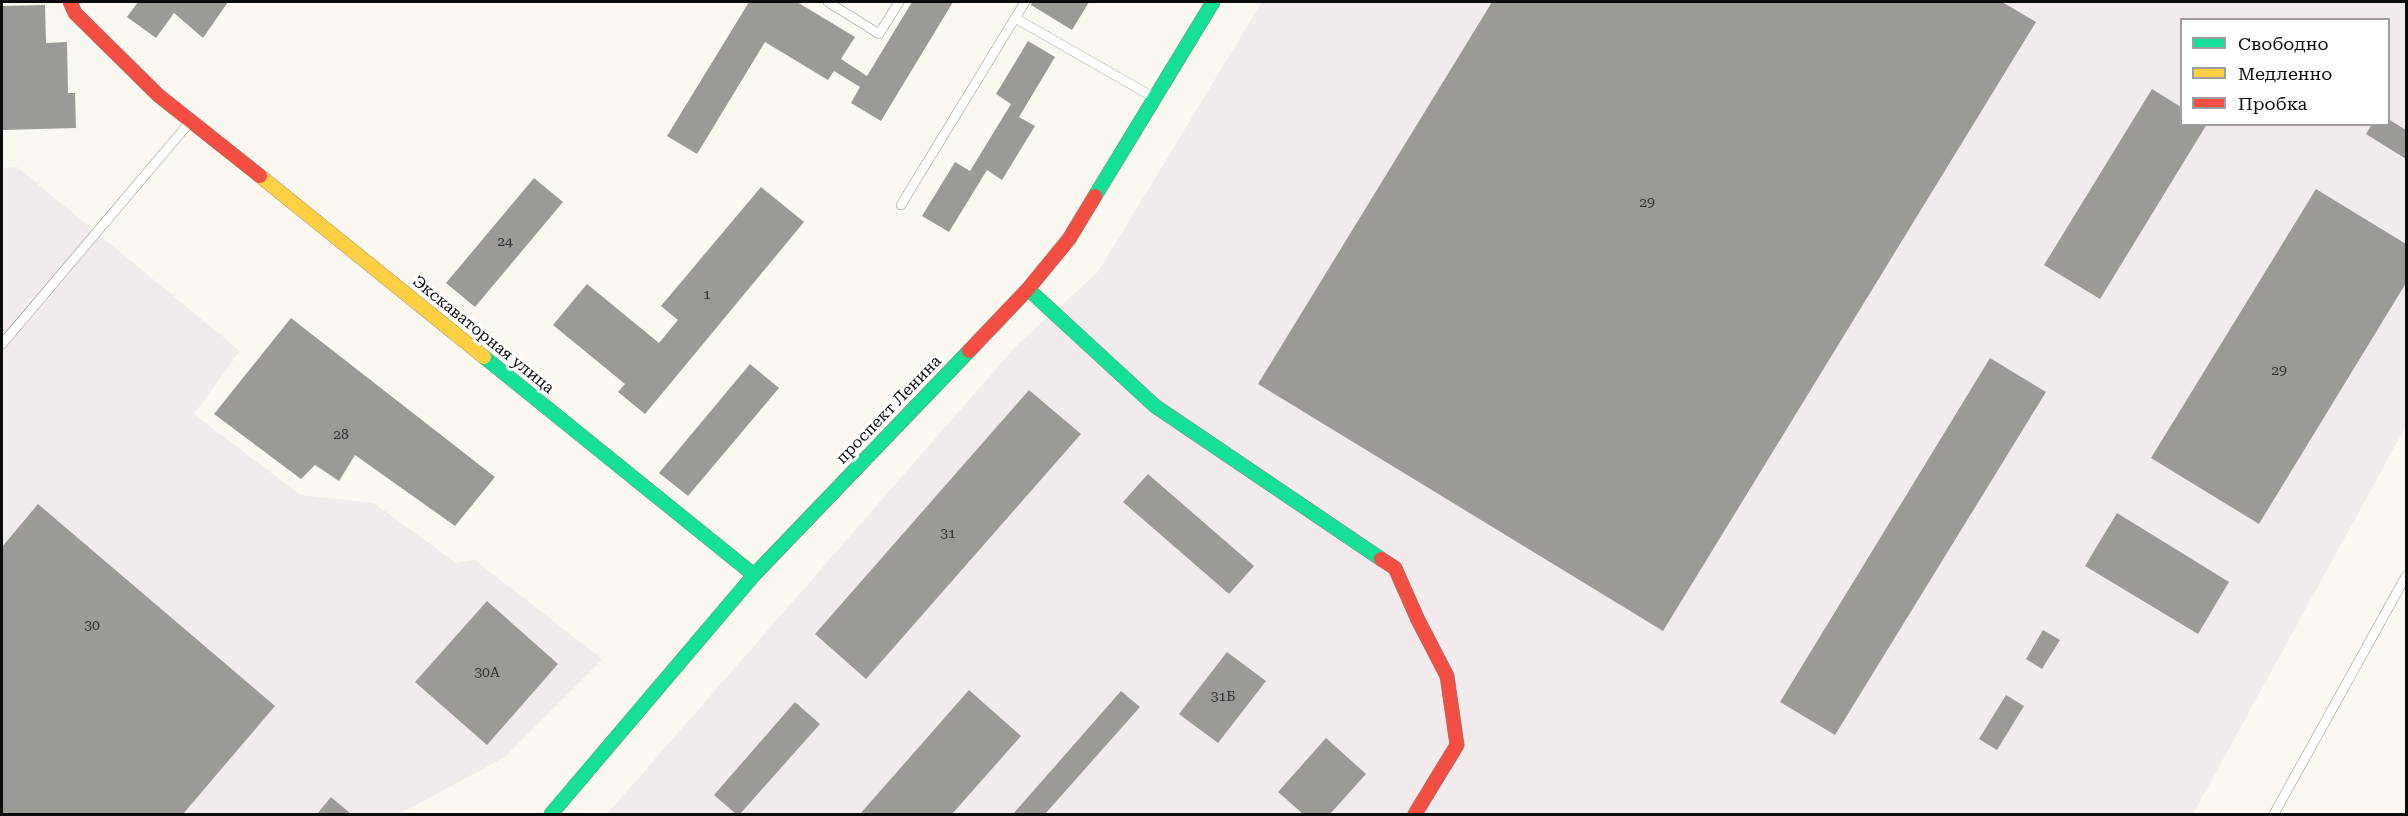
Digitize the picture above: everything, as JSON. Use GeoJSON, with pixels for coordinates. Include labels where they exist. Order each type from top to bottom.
{"type":"FeatureCollection","features":[{"type":"Feature","properties":{"kind":"street","name":"Экскаваторная улица"},"geometry":{"type":"LineString","coordinates":[[70,2],[75,13],[158,95],[754,575]]}},
{"type":"Feature","properties":{"kind":"street","name":"проспект Ленина"},"geometry":{"type":"LineString","coordinates":[[551,814],[754,575],[1028,289],[1069,239],[1213,2]]}},
{"type":"Feature","properties":{"kind":"street"},"geometry":{"type":"LineString","coordinates":[[1028,289],[1155,406],[1395,568],[1418,620],[1447,676],[1457,745],[1415,814]]}},
{"type":"Feature","properties":{"kind":"lane"},"geometry":{"type":"LineString","coordinates":[[828,2],[879,34],[899,2]]}},
{"type":"Feature","properties":{"kind":"lane"},"geometry":{"type":"LineString","coordinates":[[901,205],[1025,2]]}},
{"type":"Feature","properties":{"kind":"lane"},"geometry":{"type":"LineString","coordinates":[[1015,18],[1155,98]]}},
{"type":"Feature","properties":{"kind":"lane"},"geometry":{"type":"LineString","coordinates":[[2,344],[191,120]]}},
{"type":"Feature","properties":{"kind":"lane"},"geometry":{"type":"LineString","coordinates":[[2274,814],[2406,576]]}},
{"type":"Feature","properties":{"kind":"shaded area"},"geometry":{"type":"Polygon","coordinates":[[[1262,2],[2406,2],[2406,426],[2193,814],[607,814],[1017,345],[1098,272],[1262,2]]]}},
{"type":"Feature","properties":{"kind":"shaded area"},"geometry":{"type":"Polygon","coordinates":[[[17,167],[240,351],[194,414],[300,495],[374,503],[456,563],[475,560],[602,659],[505,757],[399,814],[2,814],[2,168],[17,167]]]}},
{"type":"Feature","properties":{"kind":"building"},"geometry":{"type":"Polygon","coordinates":[[[138,2],[228,2],[203,38],[174,13],[156,38],[127,17],[138,2]]]}},
{"type":"Feature","properties":{"kind":"building"},"geometry":{"type":"Polygon","coordinates":[[[749,2],[797,2],[855,37],[841,59],[867,76],[912,2],[953,2],[881,121],[851,103],[860,87],[834,71],[828,80],[765,42],[697,154],[667,136],[749,2]]]}},
{"type":"Feature","properties":{"kind":"building"},"geometry":{"type":"Polygon","coordinates":[[[1032,2],[1089,2],[1072,30],[1031,5],[1032,2]]]}},
{"type":"Feature","properties":{"kind":"building"},"geometry":{"type":"Polygon","coordinates":[[[1492,2],[2002,2],[2036,22],[1663,631],[1258,384],[1492,2]]]}},
{"type":"Feature","properties":{"kind":"building"},"geometry":{"type":"Polygon","coordinates":[[[45,5],[46,43],[67,42],[68,93],[75,93],[76,128],[2,130],[2,6],[45,5]]]}},
{"type":"Feature","properties":{"kind":"building"},"geometry":{"type":"Polygon","coordinates":[[[1028,41],[1055,57],[1019,117],[1035,126],[1002,180],[987,170],[949,232],[922,216],[955,162],[970,171],[1011,104],[996,94],[1028,41]]]}},
{"type":"Feature","properties":{"kind":"building"},"geometry":{"type":"Polygon","coordinates":[[[2152,89],[2180,106],[2180,126],[2206,126],[2100,299],[2044,265],[2152,89]]]}},
{"type":"Feature","properties":{"kind":"building"},"geometry":{"type":"Polygon","coordinates":[[[2390,120],[2406,130],[2406,159],[2366,134],[2371,126],[2390,126],[2390,120]]]}},
{"type":"Feature","properties":{"kind":"building"},"geometry":{"type":"Polygon","coordinates":[[[534,178],[563,202],[475,307],[446,283],[534,178]]]}},
{"type":"Feature","properties":{"kind":"building"},"geometry":{"type":"Polygon","coordinates":[[[761,187],[804,222],[645,414],[618,392],[625,384],[553,325],[587,284],[659,343],[678,320],[661,306],[761,187]]]}},
{"type":"Feature","properties":{"kind":"building"},"geometry":{"type":"Polygon","coordinates":[[[2316,189],[2406,244],[2406,283],[2259,524],[2151,458],[2316,189]]]}},
{"type":"Feature","properties":{"kind":"building"},"geometry":{"type":"Polygon","coordinates":[[[291,318],[495,477],[455,526],[355,455],[339,481],[315,465],[301,479],[214,414],[291,318]]]}},
{"type":"Feature","properties":{"kind":"building"},"geometry":{"type":"Polygon","coordinates":[[[1990,358],[2046,392],[1835,735],[1780,702],[1990,358]]]}},
{"type":"Feature","properties":{"kind":"building"},"geometry":{"type":"Polygon","coordinates":[[[750,364],[779,388],[688,496],[659,473],[750,364]]]}},
{"type":"Feature","properties":{"kind":"building"},"geometry":{"type":"Polygon","coordinates":[[[1029,390],[1081,434],[866,679],[815,634],[1029,390]]]}},
{"type":"Feature","properties":{"kind":"building"},"geometry":{"type":"Polygon","coordinates":[[[1148,474],[1254,566],[1229,594],[1123,502],[1148,474]]]}},
{"type":"Feature","properties":{"kind":"building"},"geometry":{"type":"Polygon","coordinates":[[[38,504],[275,706],[183,814],[2,814],[2,547],[38,504]]]}},
{"type":"Feature","properties":{"kind":"building"},"geometry":{"type":"Polygon","coordinates":[[[2117,513],[2229,582],[2198,634],[2085,566],[2117,513]]]}},
{"type":"Feature","properties":{"kind":"building"},"geometry":{"type":"Polygon","coordinates":[[[487,601],[558,664],[487,745],[415,682],[487,601]]]}},
{"type":"Feature","properties":{"kind":"building"},"geometry":{"type":"Polygon","coordinates":[[[2043,630],[2060,640],[2042,669],[2026,659],[2043,630]]]}},
{"type":"Feature","properties":{"kind":"building"},"geometry":{"type":"Polygon","coordinates":[[[1227,652],[1266,681],[1218,743],[1179,714],[1227,652]]]}},
{"type":"Feature","properties":{"kind":"building"},"geometry":{"type":"Polygon","coordinates":[[[969,690],[1021,736],[952,814],[860,814],[969,690]]]}},
{"type":"Feature","properties":{"kind":"building"},"geometry":{"type":"Polygon","coordinates":[[[1121,691],[1140,707],[1045,814],[1013,814],[1121,691]]]}},
{"type":"Feature","properties":{"kind":"building"},"geometry":{"type":"Polygon","coordinates":[[[2006,695],[2024,706],[1997,750],[1979,739],[2006,695]]]}},
{"type":"Feature","properties":{"kind":"building"},"geometry":{"type":"Polygon","coordinates":[[[795,702],[820,724],[740,814],[736,814],[714,795],[795,702]]]}},
{"type":"Feature","properties":{"kind":"building"},"geometry":{"type":"Polygon","coordinates":[[[1326,738],[1366,774],[1330,814],[1303,814],[1278,792],[1326,738]]]}},
{"type":"Feature","properties":{"kind":"building"},"geometry":{"type":"Polygon","coordinates":[[[331,797],[351,814],[317,814],[331,797]]]}},
{"type":"Feature","properties":{"kind":"traffic: fast"},"geometry":{"type":"LineString","coordinates":[[1095,196],[1213,2]]}},
{"type":"Feature","properties":{"kind":"traffic: fast"},"geometry":{"type":"LineString","coordinates":[[1028,289],[1155,406],[1381,559]]}},
{"type":"Feature","properties":{"kind":"traffic: fast"},"geometry":{"type":"LineString","coordinates":[[551,814],[754,575],[969,351]]}},
{"type":"Feature","properties":{"kind":"traffic: fast"},"geometry":{"type":"LineString","coordinates":[[484,357],[754,575]]}},
{"type":"Feature","properties":{"kind":"traffic: slow"},"geometry":{"type":"LineString","coordinates":[[260,176],[484,357]]}},
{"type":"Feature","properties":{"kind":"traffic: jam"},"geometry":{"type":"LineString","coordinates":[[70,2],[75,13],[158,95],[260,176]]}},
{"type":"Feature","properties":{"kind":"traffic: jam"},"geometry":{"type":"LineString","coordinates":[[969,351],[1028,289],[1069,239],[1095,196]]}},
{"type":"Feature","properties":{"kind":"traffic: jam"},"geometry":{"type":"LineString","coordinates":[[1381,559],[1395,568],[1418,620],[1447,676],[1457,745],[1415,814]]}}]}
